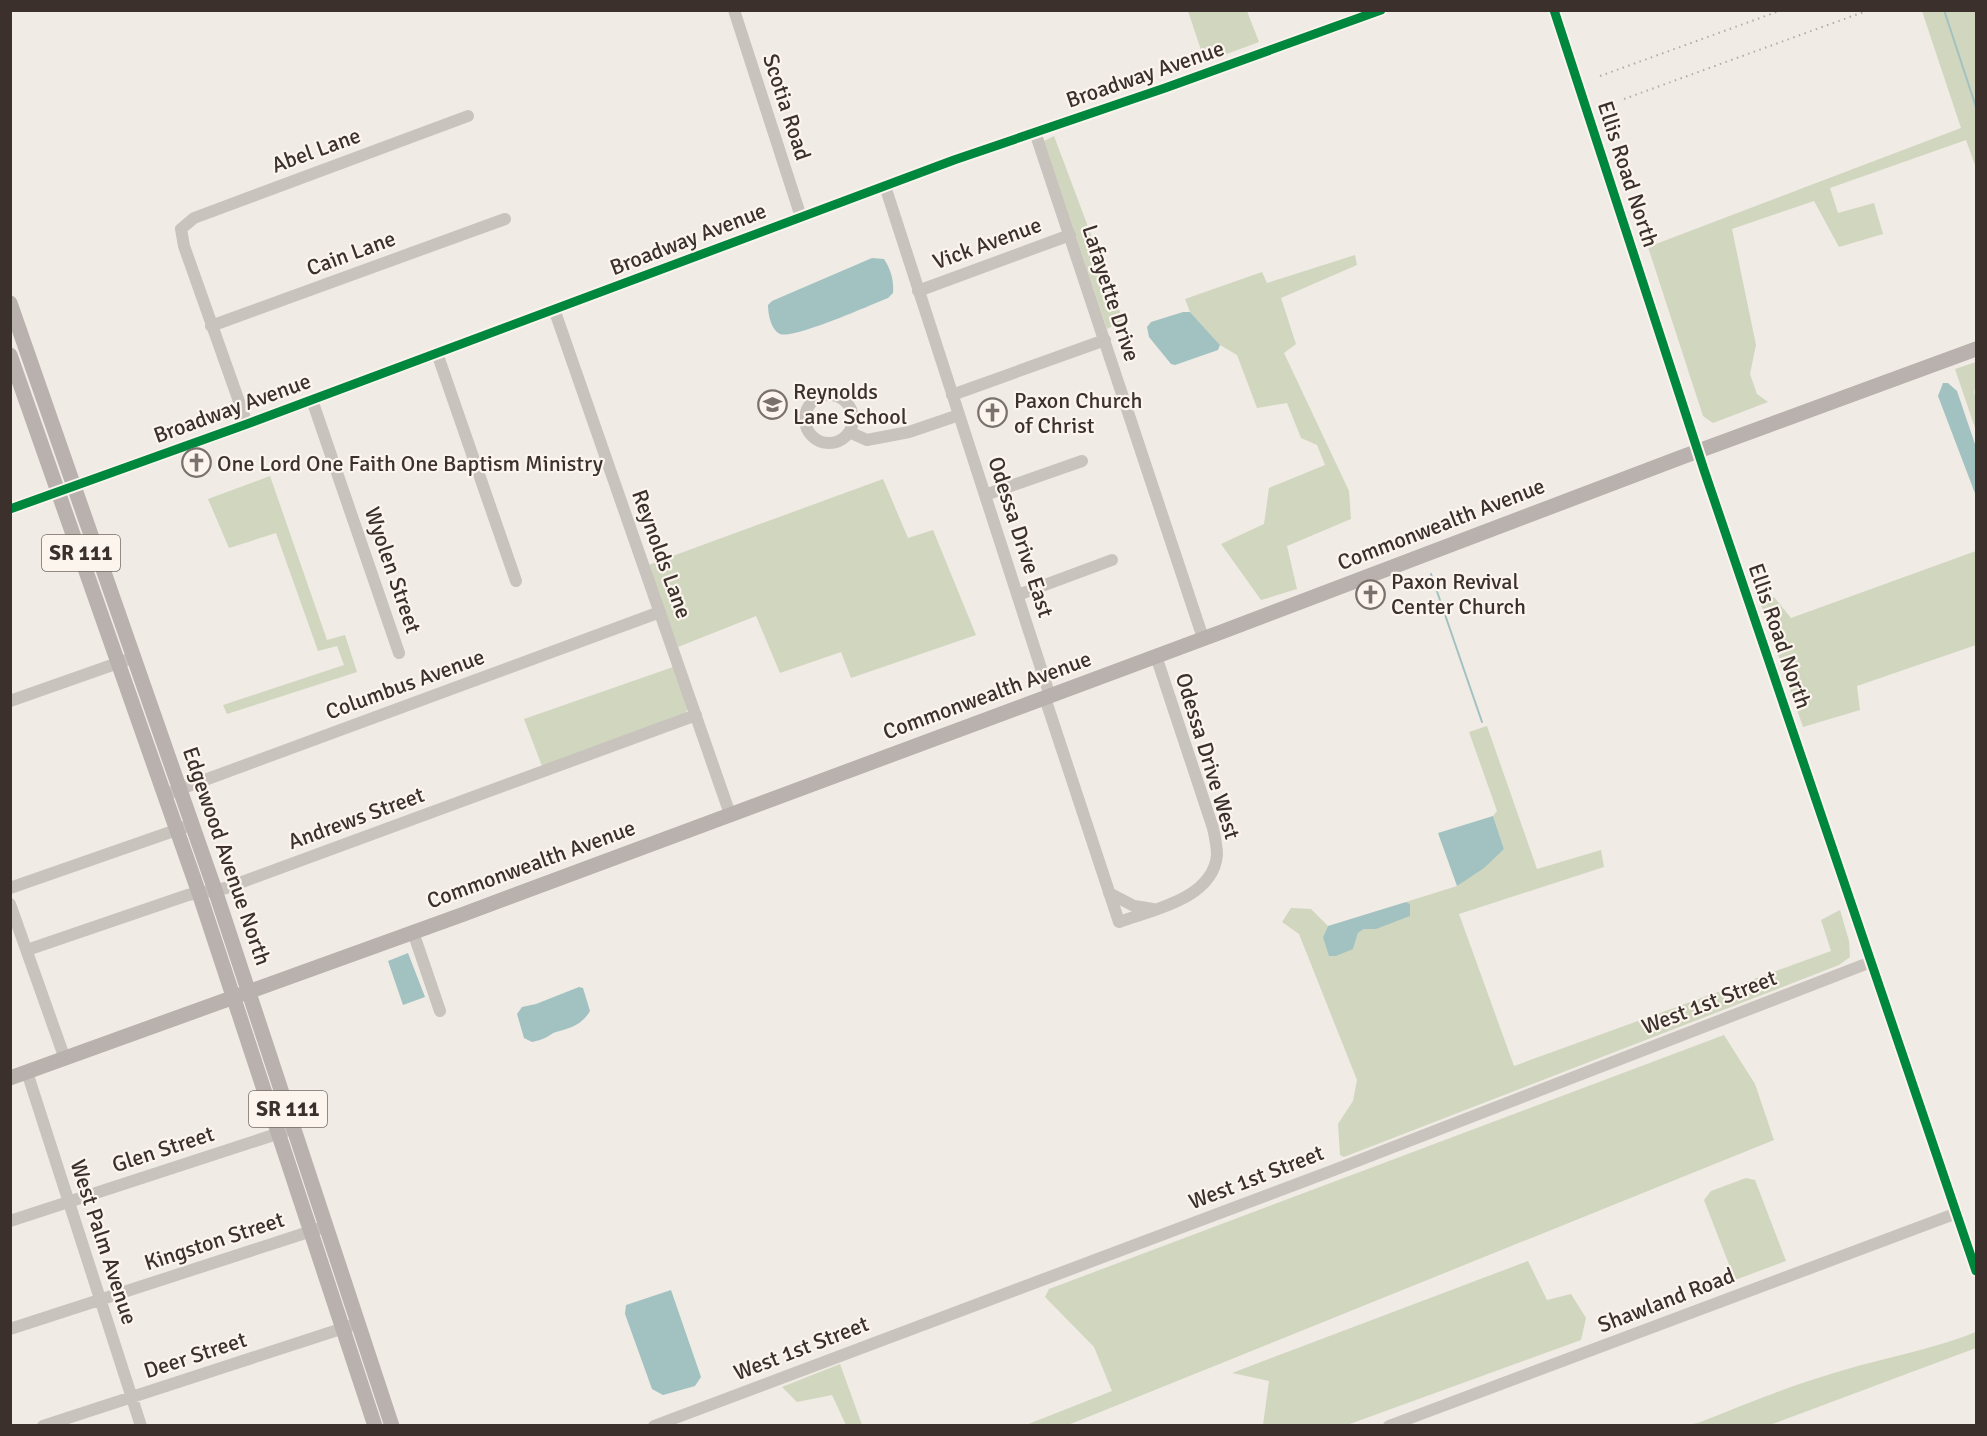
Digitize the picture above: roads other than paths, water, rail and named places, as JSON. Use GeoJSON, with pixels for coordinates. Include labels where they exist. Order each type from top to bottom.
{"type":"FeatureCollection","features":[{"type":"Feature","properties":{"kind":"main road","name":"Edgewood Avenue North"},"geometry":{"type":"LineString","coordinates":[[12,311],[135,657],[295,1128],[358,1323],[384,1424]]}},
{"type":"Feature","properties":{"kind":"main road","name":"Commonwealth Avenue"},"geometry":{"type":"LineString","coordinates":[[10,1078],[413,932],[1048,697],[1698,451],[1977,349]]}},
{"type":"Feature","properties":{"kind":"main road","name":"Edgewood Avenue North"},"geometry":{"type":"LineString","coordinates":[[10,355],[199,893],[343,1328],[384,1424]]}},
{"type":"Feature","properties":{"kind":"street","name":"Scotia Road"},"geometry":{"type":"LineString","coordinates":[[734,10],[801,217]]}},
{"type":"Feature","properties":{"kind":"street","name":"Broadway Avenue"},"geometry":{"type":"LineString","coordinates":[[10,509],[247,424],[885,186],[1381,10]]}},
{"type":"Feature","properties":{"kind":"street","name":"Ellis Road North"},"geometry":{"type":"LineString","coordinates":[[1554,10],[1698,451],[1977,1271]]}},
{"type":"Feature","properties":{"kind":"street","name":"Abel Lane"},"geometry":{"type":"LineString","coordinates":[[211,326],[184,246],[181,229],[194,218],[468,116]]}},
{"type":"Feature","properties":{"kind":"street","name":"Lafayette Drive"},"geometry":{"type":"LineString","coordinates":[[1035,132],[1203,638]]}},
{"type":"Feature","properties":{"kind":"street","name":"Odessa Drive East"},"geometry":{"type":"LineString","coordinates":[[885,186],[1018,595],[1119,922],[1153,909]]}},
{"type":"Feature","properties":{"kind":"street","name":"Cain Lane"},"geometry":{"type":"LineString","coordinates":[[211,326],[505,219]]}},
{"type":"Feature","properties":{"kind":"street","name":"Vick Avenue"},"geometry":{"type":"LineString","coordinates":[[918,291],[1070,235]]}},
{"type":"Feature","properties":{"kind":"street","name":"Reynolds Lane"},"geometry":{"type":"LineString","coordinates":[[554,309],[730,814]]}},
{"type":"Feature","properties":{"kind":"street"},"geometry":{"type":"LineString","coordinates":[[211,326],[247,424]]}},
{"type":"Feature","properties":{"kind":"street"},"geometry":{"type":"LineString","coordinates":[[952,395],[1105,340]]}},
{"type":"Feature","properties":{"kind":"street"},"geometry":{"type":"LineString","coordinates":[[437,353],[516,581]]}},
{"type":"Feature","properties":{"kind":"street"},"geometry":{"type":"LineString","coordinates":[[825,395],[840,398],[853,416],[849,432],[837,441],[829,443],[814,438],[808,432],[805,424],[807,408],[812,402],[825,395]]}},
{"type":"Feature","properties":{"kind":"street","name":"Wyolen Street"},"geometry":{"type":"LineString","coordinates":[[312,400],[399,652]]}},
{"type":"Feature","properties":{"kind":"street"},"geometry":{"type":"LineString","coordinates":[[849,432],[867,440],[909,432],[959,415]]}},
{"type":"Feature","properties":{"kind":"street"},"geometry":{"type":"LineString","coordinates":[[985,495],[1082,461]]}},
{"type":"Feature","properties":{"kind":"street"},"geometry":{"type":"LineString","coordinates":[[1018,595],[1112,560]]}},
{"type":"Feature","properties":{"kind":"street","name":"Columbus Avenue"},"geometry":{"type":"LineString","coordinates":[[164,795],[660,612]]}},
{"type":"Feature","properties":{"kind":"street","name":"Odessa Drive West"},"geometry":{"type":"LineString","coordinates":[[1153,909],[1184,899],[1200,888],[1214,868],[1216,856],[1213,828],[1156,656]]}},
{"type":"Feature","properties":{"kind":"street"},"geometry":{"type":"LineString","coordinates":[[10,701],[135,657]]}},
{"type":"Feature","properties":{"kind":"street","name":"Andrews Street"},"geometry":{"type":"LineString","coordinates":[[27,950],[188,895],[226,888],[696,715]]}},
{"type":"Feature","properties":{"kind":"street"},"geometry":{"type":"LineString","coordinates":[[10,888],[192,825]]}},
{"type":"Feature","properties":{"kind":"street"},"geometry":{"type":"LineString","coordinates":[[1109,893],[1134,906],[1153,909]]}},
{"type":"Feature","properties":{"kind":"street"},"geometry":{"type":"LineString","coordinates":[[10,904],[65,1059]]}},
{"type":"Feature","properties":{"kind":"street"},"geometry":{"type":"LineString","coordinates":[[413,932],[440,1011]]}},
{"type":"Feature","properties":{"kind":"street","name":"West 1st Street"},"geometry":{"type":"LineString","coordinates":[[654,1425],[1334,1170],[1871,962]]}},
{"type":"Feature","properties":{"kind":"street","name":"West Palm Avenue"},"geometry":{"type":"LineString","coordinates":[[27,1072],[141,1425]]}},
{"type":"Feature","properties":{"kind":"street","name":"Glen Street"},"geometry":{"type":"LineString","coordinates":[[10,1221],[295,1128]]}},
{"type":"Feature","properties":{"kind":"street","name":"Shawland Road"},"geometry":{"type":"LineString","coordinates":[[1389,1425],[1957,1213]]}},
{"type":"Feature","properties":{"kind":"street","name":"Kingston Street"},"geometry":{"type":"LineString","coordinates":[[10,1329],[327,1226]]}},
{"type":"Feature","properties":{"kind":"street","name":"Deer Street"},"geometry":{"type":"LineString","coordinates":[[43,1425],[358,1323]]}},
{"type":"Feature","properties":{"kind":"water"},"geometry":{"type":"Polygon","coordinates":[[[872,258],[884,259],[890,271],[893,293],[888,298],[801,331],[780,334],[774,329],[768,309],[772,301],[872,258]]]}},
{"type":"Feature","properties":{"kind":"water"},"geometry":{"type":"Polygon","coordinates":[[[1190,312],[1220,345],[1218,350],[1175,365],[1171,364],[1149,337],[1147,327],[1151,322],[1190,312]]]}},
{"type":"Feature","properties":{"kind":"water"},"geometry":{"type":"Polygon","coordinates":[[[1943,383],[1948,383],[1957,391],[1976,447],[1976,496],[1938,396],[1943,383]]]}},
{"type":"Feature","properties":{"kind":"water"},"geometry":{"type":"Polygon","coordinates":[[[1493,816],[1504,849],[1484,868],[1457,886],[1438,833],[1493,816]]]}},
{"type":"Feature","properties":{"kind":"water"},"geometry":{"type":"Polygon","coordinates":[[[1406,902],[1410,904],[1410,916],[1376,929],[1364,929],[1358,933],[1353,949],[1336,956],[1329,956],[1323,937],[1328,926],[1406,902]]]}},
{"type":"Feature","properties":{"kind":"water"},"geometry":{"type":"Polygon","coordinates":[[[408,953],[425,997],[403,1005],[388,961],[408,953]]]}},
{"type":"Feature","properties":{"kind":"water"},"geometry":{"type":"Polygon","coordinates":[[[579,987],[583,988],[590,1011],[583,1020],[538,1041],[532,1042],[524,1038],[517,1014],[522,1007],[536,1004],[579,987]]]}},
{"type":"Feature","properties":{"kind":"water"},"geometry":{"type":"Polygon","coordinates":[[[671,1290],[701,1377],[695,1386],[663,1395],[652,1389],[625,1314],[626,1305],[671,1290]]]}},
{"type":"Feature","properties":{"kind":"waterway"},"geometry":{"type":"LineString","coordinates":[[1944,10],[1976,107]]}},
{"type":"Feature","properties":{"kind":"waterway"},"geometry":{"type":"LineString","coordinates":[[1431,574],[1482,722]]}},
{"type":"Feature","properties":{"kind":"railway"},"geometry":{"type":"LineString","coordinates":[[1600,76],[1782,10]]}},
{"type":"Feature","properties":{"kind":"railway"},"geometry":{"type":"LineString","coordinates":[[1624,99],[1869,10]]}},
{"type":"Feature","properties":{"kind":"place","name":"Reynolds Lane School"},"geometry":{"type":"Point","coordinates":[772,404]}},
{"type":"Feature","properties":{"kind":"place","name":"Paxon Church of Christ"},"geometry":{"type":"Point","coordinates":[993,413]}},
{"type":"Feature","properties":{"kind":"place","name":"One Lord One Faith One Baptism Ministry"},"geometry":{"type":"Point","coordinates":[196,463]}},
{"type":"Feature","properties":{"kind":"place","name":"Paxon Revival Center Church"},"geometry":{"type":"Point","coordinates":[1370,594]}}]}
